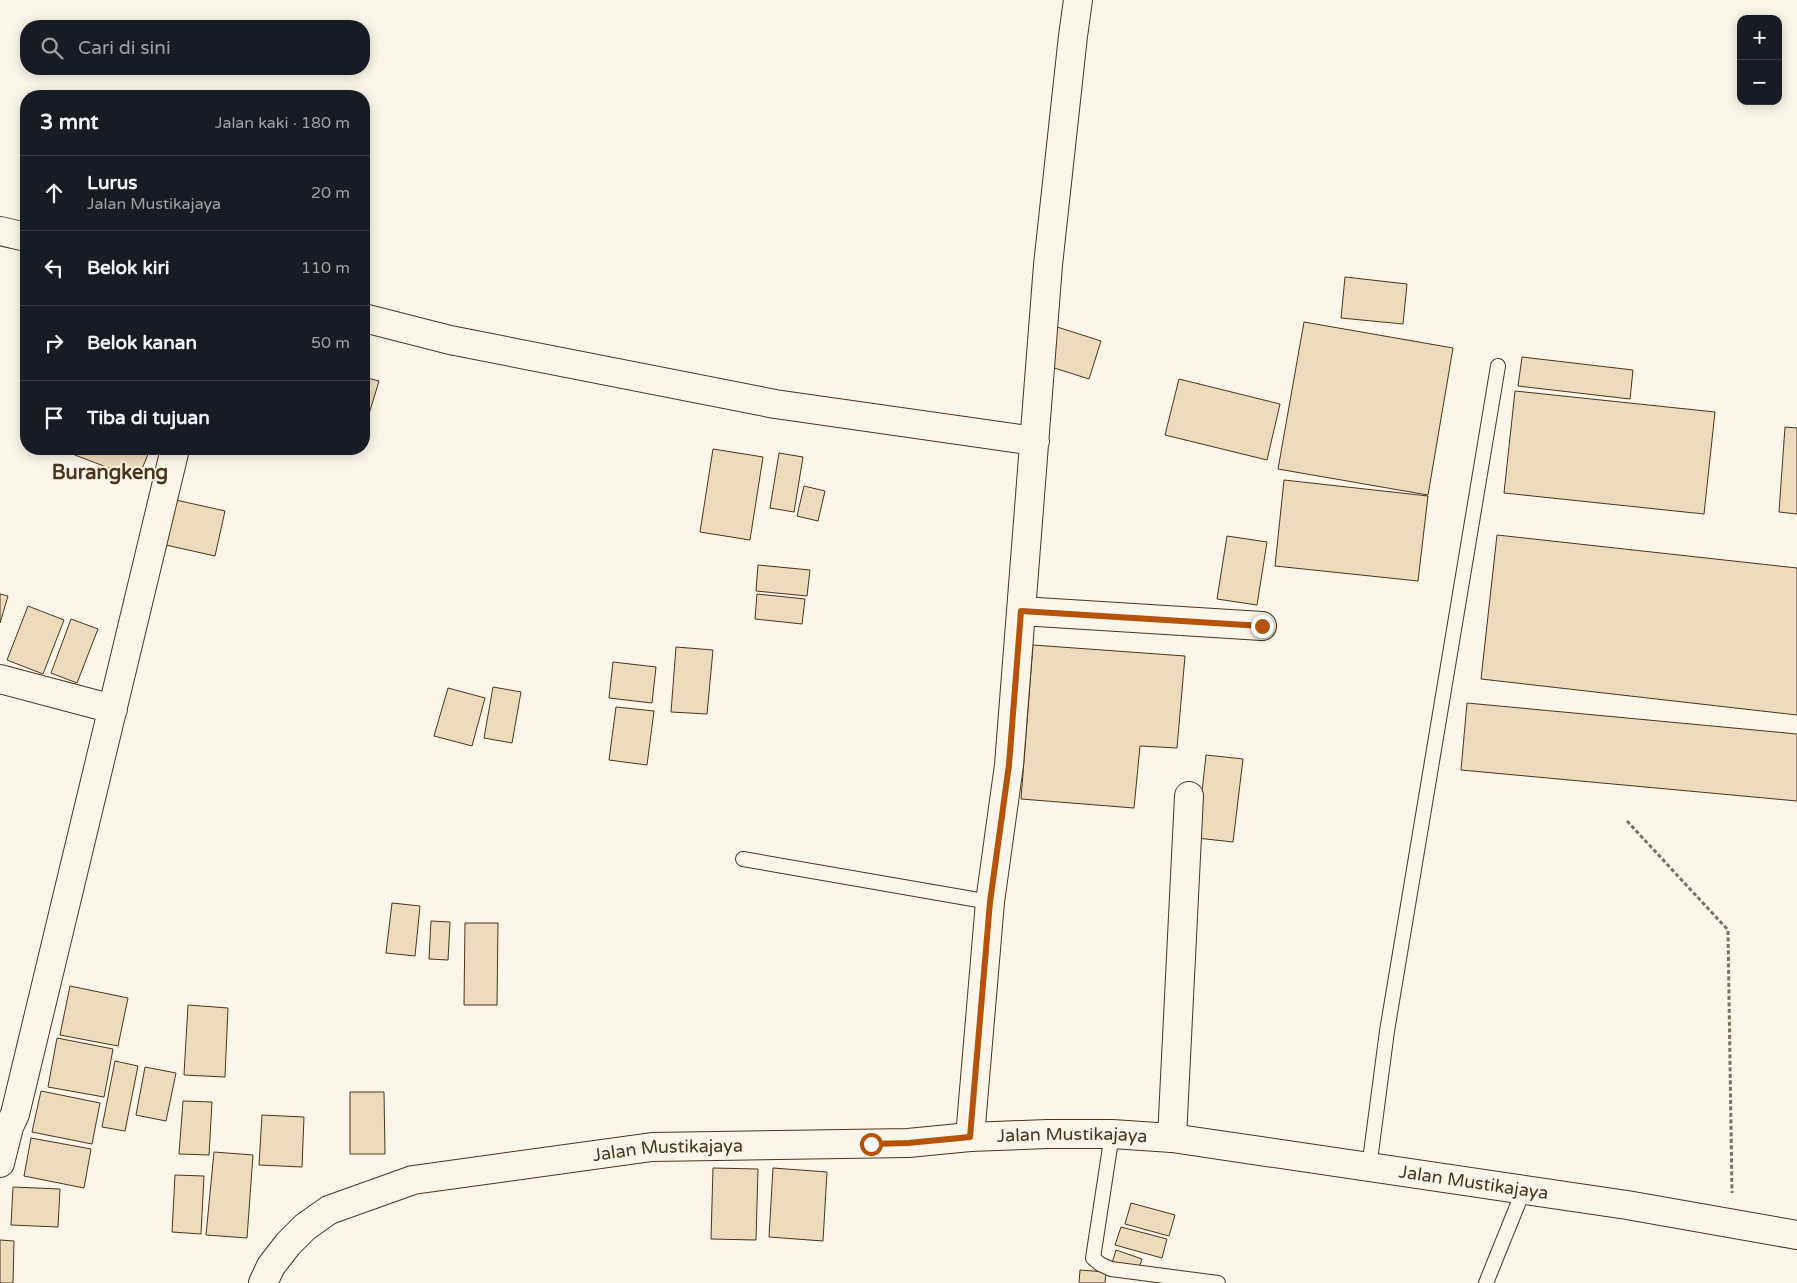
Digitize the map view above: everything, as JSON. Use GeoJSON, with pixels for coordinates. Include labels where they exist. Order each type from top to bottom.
{"type":"FeatureCollection","features":[{"type":"Feature","properties":{"kind":"street"},"geometry":{"type":"LineString","coordinates":[[970,1137],[990,902],[1009,765],[1048,265],[1072,36],[1078,0]]}},
{"type":"Feature","properties":{"kind":"street"},"geometry":{"type":"LineString","coordinates":[[0,231],[20,236]]}},
{"type":"Feature","properties":{"kind":"street"},"geometry":{"type":"LineString","coordinates":[[370,320],[450,340],[765,402],[1035,441]]}},
{"type":"Feature","properties":{"kind":"street"},"geometry":{"type":"LineString","coordinates":[[0,1163],[9,1127],[15,1114],[174,455]]}},
{"type":"Feature","properties":{"kind":"street"},"geometry":{"type":"LineString","coordinates":[[1021,611],[1262,626]]}},
{"type":"Feature","properties":{"kind":"street"},"geometry":{"type":"LineString","coordinates":[[0,679],[113,709]]}},
{"type":"Feature","properties":{"kind":"street"},"geometry":{"type":"LineString","coordinates":[[1172,1138],[1189,796]]}},
{"type":"Feature","properties":{"kind":"street","name":"Jalan Mustikajaya"},"geometry":{"type":"LineString","coordinates":[[263,1283],[271,1266],[288,1244],[305,1227],[329,1210],[412,1180],[652,1147],[908,1143],[970,1137],[1047,1134],[1112,1134],[1172,1138],[1524,1189],[1723,1221],[1797,1235]]}},
{"type":"Feature","properties":{"kind":"lane"},"geometry":{"type":"LineString","coordinates":[[1370,1168],[1387,1031],[1498,366]]}},
{"type":"Feature","properties":{"kind":"lane"},"geometry":{"type":"LineString","coordinates":[[742,859],[990,902]]}},
{"type":"Feature","properties":{"kind":"lane"},"geometry":{"type":"LineString","coordinates":[[1112,1134],[1094,1258],[1100,1264],[1111,1269],[1218,1283]]}},
{"type":"Feature","properties":{"kind":"lane"},"geometry":{"type":"LineString","coordinates":[[1486,1283],[1524,1189]]}},
{"type":"Feature","properties":{"kind":"path"},"geometry":{"type":"LineString","coordinates":[[1627,821],[1728,930],[1731,1165]]}},
{"type":"Feature","properties":{"kind":"building"},"geometry":{"type":"Polygon","coordinates":[[[1345,277],[1407,284],[1403,324],[1341,318],[1345,277]]]}},
{"type":"Feature","properties":{"kind":"building"},"geometry":{"type":"Polygon","coordinates":[[[1304,322],[1453,348],[1428,495],[1278,469],[1304,322]]]}},
{"type":"Feature","properties":{"kind":"building"},"geometry":{"type":"Polygon","coordinates":[[[1057,327],[1101,341],[1089,379],[1045,365],[1057,327]]]}},
{"type":"Feature","properties":{"kind":"building"},"geometry":{"type":"Polygon","coordinates":[[[1522,357],[1633,370],[1630,399],[1518,386],[1522,357]]]}},
{"type":"Feature","properties":{"kind":"building"},"geometry":{"type":"Polygon","coordinates":[[[370,379],[379,381],[370,411],[370,379]]]}},
{"type":"Feature","properties":{"kind":"building"},"geometry":{"type":"Polygon","coordinates":[[[1179,379],[1280,404],[1267,460],[1165,435],[1179,379]]]}},
{"type":"Feature","properties":{"kind":"building"},"geometry":{"type":"Polygon","coordinates":[[[1515,391],[1715,412],[1704,514],[1504,493],[1515,391]]]}},
{"type":"Feature","properties":{"kind":"building"},"geometry":{"type":"Polygon","coordinates":[[[1785,427],[1797,428],[1797,514],[1779,512],[1785,427]]]}},
{"type":"Feature","properties":{"kind":"building"},"geometry":{"type":"Polygon","coordinates":[[[713,449],[763,457],[750,540],[700,532],[713,449]]]}},
{"type":"Feature","properties":{"kind":"building"},"geometry":{"type":"Polygon","coordinates":[[[779,453],[803,457],[794,512],[770,508],[779,453]]]}},
{"type":"Feature","properties":{"kind":"building"},"geometry":{"type":"Polygon","coordinates":[[[75,455],[148,455],[138,479],[75,455]]]}},
{"type":"Feature","properties":{"kind":"building"},"geometry":{"type":"Polygon","coordinates":[[[1284,480],[1428,496],[1418,581],[1275,566],[1284,480]]]}},
{"type":"Feature","properties":{"kind":"building"},"geometry":{"type":"Polygon","coordinates":[[[804,486],[825,491],[818,521],[797,516],[804,486]]]}},
{"type":"Feature","properties":{"kind":"building"},"geometry":{"type":"Polygon","coordinates":[[[167,498],[225,511],[215,556],[157,543],[167,498]]]}},
{"type":"Feature","properties":{"kind":"building"},"geometry":{"type":"Polygon","coordinates":[[[1497,535],[1797,568],[1797,715],[1481,679],[1497,535]]]}},
{"type":"Feature","properties":{"kind":"building"},"geometry":{"type":"Polygon","coordinates":[[[1227,536],[1267,542],[1257,605],[1217,599],[1227,536]]]}},
{"type":"Feature","properties":{"kind":"building"},"geometry":{"type":"Polygon","coordinates":[[[758,565],[810,570],[807,596],[756,591],[758,565]]]}},
{"type":"Feature","properties":{"kind":"building"},"geometry":{"type":"Polygon","coordinates":[[[0,594],[8,596],[0,623],[0,594]]]}},
{"type":"Feature","properties":{"kind":"building"},"geometry":{"type":"Polygon","coordinates":[[[757,594],[805,599],[802,624],[755,619],[757,594]]]}},
{"type":"Feature","properties":{"kind":"building"},"geometry":{"type":"Polygon","coordinates":[[[28,606],[64,620],[43,674],[7,660],[28,606]]]}},
{"type":"Feature","properties":{"kind":"building"},"geometry":{"type":"Polygon","coordinates":[[[71,619],[98,629],[77,683],[51,673],[71,619]]]}},
{"type":"Feature","properties":{"kind":"building"},"geometry":{"type":"Polygon","coordinates":[[[1033,645],[1185,656],[1177,748],[1140,746],[1134,808],[1021,799],[1033,645]]]}},
{"type":"Feature","properties":{"kind":"building"},"geometry":{"type":"Polygon","coordinates":[[[676,647],[713,650],[707,714],[671,712],[676,647]]]}},
{"type":"Feature","properties":{"kind":"building"},"geometry":{"type":"Polygon","coordinates":[[[613,662],[656,667],[652,703],[609,698],[613,662]]]}},
{"type":"Feature","properties":{"kind":"building"},"geometry":{"type":"Polygon","coordinates":[[[493,687],[521,692],[512,743],[484,738],[493,687]]]}},
{"type":"Feature","properties":{"kind":"building"},"geometry":{"type":"Polygon","coordinates":[[[448,688],[485,698],[472,746],[434,736],[448,688]]]}},
{"type":"Feature","properties":{"kind":"building"},"geometry":{"type":"Polygon","coordinates":[[[1467,703],[1797,734],[1797,801],[1461,770],[1467,703]]]}},
{"type":"Feature","properties":{"kind":"building"},"geometry":{"type":"Polygon","coordinates":[[[616,707],[654,711],[647,765],[609,760],[616,707]]]}},
{"type":"Feature","properties":{"kind":"building"},"geometry":{"type":"Polygon","coordinates":[[[1206,755],[1243,759],[1233,842],[1197,838],[1206,755]]]}},
{"type":"Feature","properties":{"kind":"building"},"geometry":{"type":"Polygon","coordinates":[[[392,903],[420,906],[415,956],[386,953],[392,903]]]}},
{"type":"Feature","properties":{"kind":"building"},"geometry":{"type":"Polygon","coordinates":[[[431,921],[450,922],[448,960],[429,959],[431,921]]]}},
{"type":"Feature","properties":{"kind":"building"},"geometry":{"type":"Polygon","coordinates":[[[465,923],[498,923],[497,1005],[464,1005],[465,923]]]}},
{"type":"Feature","properties":{"kind":"building"},"geometry":{"type":"Polygon","coordinates":[[[70,986],[128,998],[118,1046],[60,1035],[70,986]]]}},
{"type":"Feature","properties":{"kind":"building"},"geometry":{"type":"Polygon","coordinates":[[[188,1005],[228,1008],[225,1077],[184,1075],[188,1005]]]}},
{"type":"Feature","properties":{"kind":"building"},"geometry":{"type":"Polygon","coordinates":[[[57,1038],[113,1049],[104,1097],[48,1087],[57,1038]]]}},
{"type":"Feature","properties":{"kind":"building"},"geometry":{"type":"Polygon","coordinates":[[[115,1061],[138,1066],[125,1131],[102,1127],[115,1061]]]}},
{"type":"Feature","properties":{"kind":"building"},"geometry":{"type":"Polygon","coordinates":[[[145,1067],[176,1073],[166,1121],[136,1115],[145,1067]]]}},
{"type":"Feature","properties":{"kind":"building"},"geometry":{"type":"Polygon","coordinates":[[[41,1091],[100,1103],[92,1144],[32,1132],[41,1091]]]}},
{"type":"Feature","properties":{"kind":"building"},"geometry":{"type":"Polygon","coordinates":[[[350,1092],[384,1092],[385,1154],[350,1154],[350,1092]]]}},
{"type":"Feature","properties":{"kind":"building"},"geometry":{"type":"Polygon","coordinates":[[[183,1101],[212,1102],[209,1155],[179,1154],[183,1101]]]}},
{"type":"Feature","properties":{"kind":"building"},"geometry":{"type":"Polygon","coordinates":[[[262,1115],[304,1117],[302,1167],[259,1165],[262,1115]]]}},
{"type":"Feature","properties":{"kind":"building"},"geometry":{"type":"Polygon","coordinates":[[[31,1138],[91,1149],[84,1188],[24,1176],[31,1138]]]}},
{"type":"Feature","properties":{"kind":"building"},"geometry":{"type":"Polygon","coordinates":[[[214,1152],[253,1155],[247,1238],[206,1235],[214,1152]]]}},
{"type":"Feature","properties":{"kind":"building"},"geometry":{"type":"Polygon","coordinates":[[[713,1168],[758,1169],[756,1240],[711,1239],[713,1168]]]}},
{"type":"Feature","properties":{"kind":"building"},"geometry":{"type":"Polygon","coordinates":[[[773,1168],[827,1172],[823,1241],[769,1237],[773,1168]]]}},
{"type":"Feature","properties":{"kind":"building"},"geometry":{"type":"Polygon","coordinates":[[[175,1175],[204,1176],[201,1234],[172,1232],[175,1175]]]}},
{"type":"Feature","properties":{"kind":"building"},"geometry":{"type":"Polygon","coordinates":[[[13,1187],[60,1189],[58,1227],[11,1225],[13,1187]]]}},
{"type":"Feature","properties":{"kind":"building"},"geometry":{"type":"Polygon","coordinates":[[[1131,1203],[1175,1215],[1169,1236],[1125,1224],[1131,1203]]]}},
{"type":"Feature","properties":{"kind":"building"},"geometry":{"type":"Polygon","coordinates":[[[1121,1227],[1167,1239],[1162,1258],[1115,1245],[1121,1227]]]}},
{"type":"Feature","properties":{"kind":"building"},"geometry":{"type":"Polygon","coordinates":[[[0,1240],[14,1241],[13,1283],[0,1283],[0,1240]]]}},
{"type":"Feature","properties":{"kind":"building"},"geometry":{"type":"Polygon","coordinates":[[[1116,1250],[1142,1259],[1138,1271],[1112,1263],[1116,1250]]]}},
{"type":"Feature","properties":{"kind":"building"},"geometry":{"type":"Polygon","coordinates":[[[1080,1270],[1106,1272],[1105,1283],[1079,1283],[1080,1270]]]}},
{"type":"Feature","properties":{"kind":"district","name":"Burangkeng"},"geometry":{"type":"Point","coordinates":[110,473]}},
{"type":"Feature","properties":{"kind":"route"},"geometry":{"type":"LineString","coordinates":[[871,1144],[908,1143],[970,1137],[990,902],[1009,765],[1021,611],[1262,626]]}}]}
